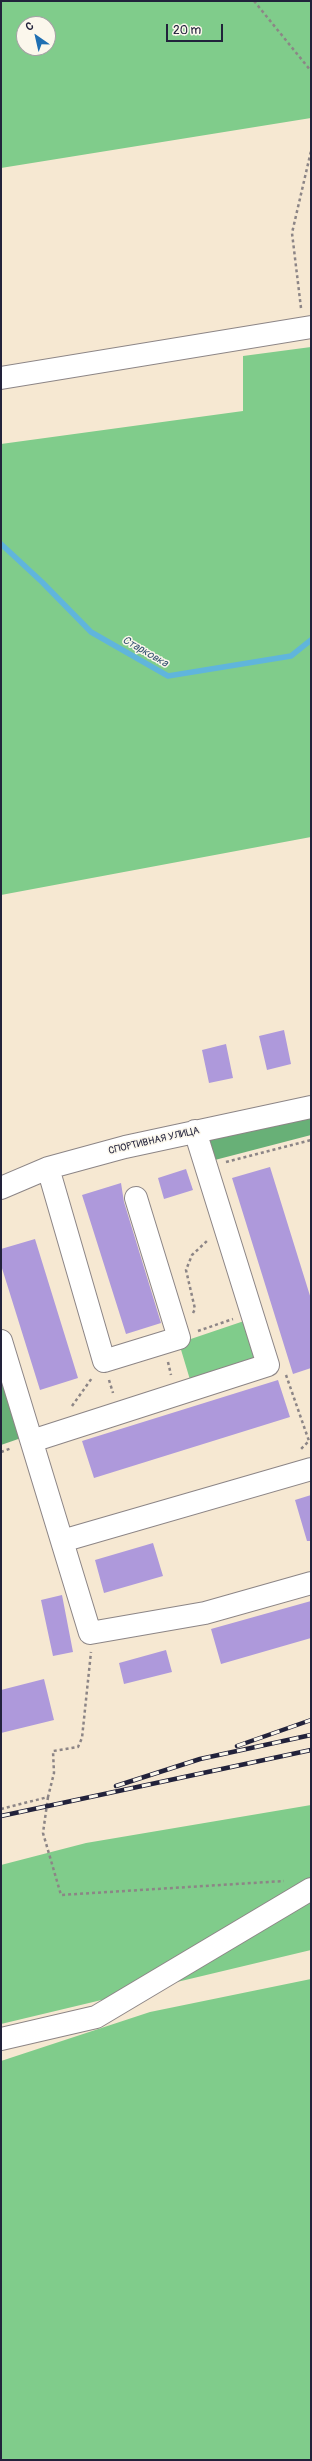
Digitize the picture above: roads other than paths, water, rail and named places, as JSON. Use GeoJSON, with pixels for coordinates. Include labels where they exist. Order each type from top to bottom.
{"type":"FeatureCollection","features":[{"type":"Feature","properties":{"kind":"street"},"geometry":{"type":"LineString","coordinates":[[1,378],[307,328]]}},
{"type":"Feature","properties":{"kind":"street","name":"СПОРТИВНАЯ УЛИЦА"},"geometry":{"type":"LineString","coordinates":[[1,1188],[48,1168],[125,1147],[311,1107]]}},
{"type":"Feature","properties":{"kind":"street"},"geometry":{"type":"LineString","coordinates":[[32,1441],[268,1365],[196,1131]]}},
{"type":"Feature","properties":{"kind":"street"},"geometry":{"type":"LineString","coordinates":[[48,1168],[104,1361],[170,1340],[136,1198]]}},
{"type":"Feature","properties":{"kind":"street"},"geometry":{"type":"LineString","coordinates":[[1,1341],[90,1633],[205,1613],[311,1583]]}},
{"type":"Feature","properties":{"kind":"street"},"geometry":{"type":"LineString","coordinates":[[62,1540],[311,1469]]}},
{"type":"Feature","properties":{"kind":"street"},"geometry":{"type":"LineString","coordinates":[[1,2039],[96,2017],[311,1889]]}},
{"type":"Feature","properties":{"kind":"waterway","name":"Старковка"},"geometry":{"type":"LineString","coordinates":[[1,544],[42,582],[91,632],[168,676],[291,656],[311,640]]}},
{"type":"Feature","properties":{"kind":"railway"},"geometry":{"type":"LineString","coordinates":[[237,1746],[311,1720]]}},
{"type":"Feature","properties":{"kind":"railway"},"geometry":{"type":"LineString","coordinates":[[116,1786],[200,1759],[311,1735]]}},
{"type":"Feature","properties":{"kind":"railway"},"geometry":{"type":"LineString","coordinates":[[1,1816],[311,1750]]}}]}
